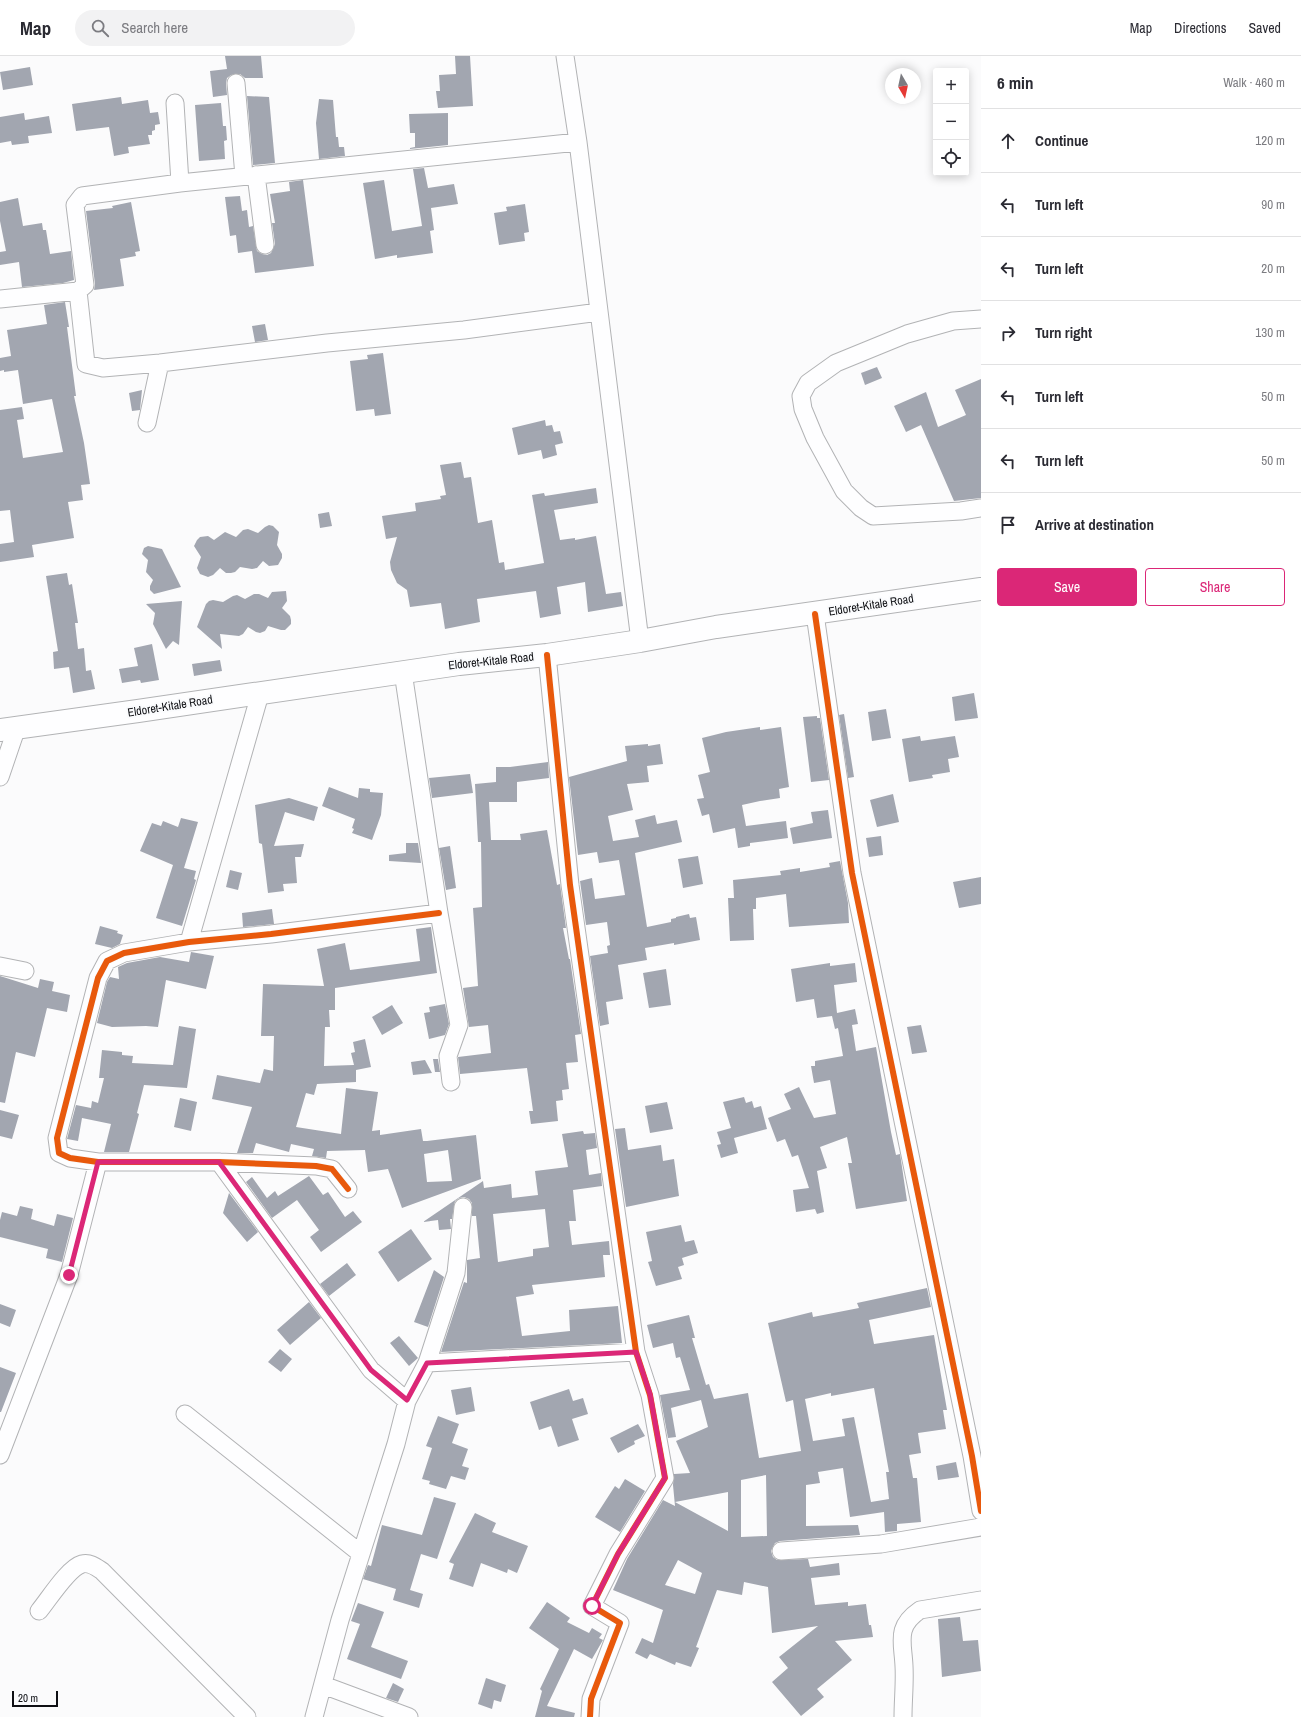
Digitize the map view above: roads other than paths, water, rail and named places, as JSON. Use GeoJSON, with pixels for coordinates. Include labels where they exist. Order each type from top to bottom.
{"type":"FeatureCollection","features":[{"type":"Feature","properties":{"kind":"highway","name":"Eldoret-Kitale Road"},"geometry":{"type":"LineString","coordinates":[[9,729],[260,694],[458,664],[547,655],[640,641],[716,627],[981,590]]}},
{"type":"Feature","properties":{"kind":"street"},"geometry":{"type":"LineString","coordinates":[[564,56],[578,142],[640,641]]}},
{"type":"Feature","properties":{"kind":"street"},"geometry":{"type":"LineString","coordinates":[[236,84],[250,175],[265,245]]}},
{"type":"Feature","properties":{"kind":"street"},"geometry":{"type":"LineString","coordinates":[[175,103],[180,183]]}},
{"type":"Feature","properties":{"kind":"street"},"geometry":{"type":"LineString","coordinates":[[0,299],[78,291],[85,285],[75,205],[82,196],[250,175],[578,142]]}},
{"type":"Feature","properties":{"kind":"street"},"geometry":{"type":"LineString","coordinates":[[78,291],[86,364],[103,368],[160,363],[328,343],[464,330],[599,312]]}},
{"type":"Feature","properties":{"kind":"street"},"geometry":{"type":"LineString","coordinates":[[981,319],[953,321],[907,334],[836,363],[808,383],[801,396],[803,409],[815,438],[844,491],[861,508],[873,516],[961,511],[981,508]]}},
{"type":"Feature","properties":{"kind":"street"},"geometry":{"type":"LineString","coordinates":[[147,423],[160,363]]}},
{"type":"Feature","properties":{"kind":"street"},"geometry":{"type":"LineString","coordinates":[[814,614],[852,873],[972,1456],[981,1511]]}},
{"type":"Feature","properties":{"kind":"street"},"geometry":{"type":"LineString","coordinates":[[547,655],[570,885],[636,1352],[650,1394],[665,1478],[618,1554],[592,1606],[620,1623],[591,1699],[590,1717]]}},
{"type":"Feature","properties":{"kind":"street"},"geometry":{"type":"LineString","coordinates":[[403,672],[438,913],[459,1025],[448,1056],[451,1082]]}},
{"type":"Feature","properties":{"kind":"street"},"geometry":{"type":"LineString","coordinates":[[189,942],[260,694]]}},
{"type":"Feature","properties":{"kind":"street"},"geometry":{"type":"LineString","coordinates":[[0,777],[9,729]]}},
{"type":"Feature","properties":{"kind":"street"},"geometry":{"type":"LineString","coordinates":[[348,1189],[332,1169],[316,1166],[219,1162],[98,1162],[70,1158],[59,1153],[57,1138],[98,978],[108,961],[124,953],[189,942],[271,934],[438,913]]}},
{"type":"Feature","properties":{"kind":"street"},"geometry":{"type":"LineString","coordinates":[[0,966],[25,971]]}},
{"type":"Feature","properties":{"kind":"street"},"geometry":{"type":"LineString","coordinates":[[0,1455],[69,1275],[98,1162]]}},
{"type":"Feature","properties":{"kind":"street"},"geometry":{"type":"LineString","coordinates":[[219,1162],[371,1370],[407,1400]]}},
{"type":"Feature","properties":{"kind":"street"},"geometry":{"type":"LineString","coordinates":[[314,1717],[360,1554],[396,1444],[407,1400],[427,1363],[456,1273],[463,1207]]}},
{"type":"Feature","properties":{"kind":"street"},"geometry":{"type":"LineString","coordinates":[[427,1363],[636,1352]]}},
{"type":"Feature","properties":{"kind":"street"},"geometry":{"type":"LineString","coordinates":[[185,1414],[360,1554]]}},
{"type":"Feature","properties":{"kind":"street"},"geometry":{"type":"LineString","coordinates":[[781,1552],[881,1544],[981,1527]]}},
{"type":"Feature","properties":{"kind":"street"},"geometry":{"type":"LineString","coordinates":[[39,1611],[72,1570],[82,1564],[93,1564],[102,1571],[247,1717]]}},
{"type":"Feature","properties":{"kind":"street"},"geometry":{"type":"LineString","coordinates":[[903,1717],[904,1666],[900,1639],[905,1625],[913,1615],[920,1610],[981,1600]]}},
{"type":"Feature","properties":{"kind":"street"},"geometry":{"type":"LineString","coordinates":[[323,1686],[409,1717]]}}]}
